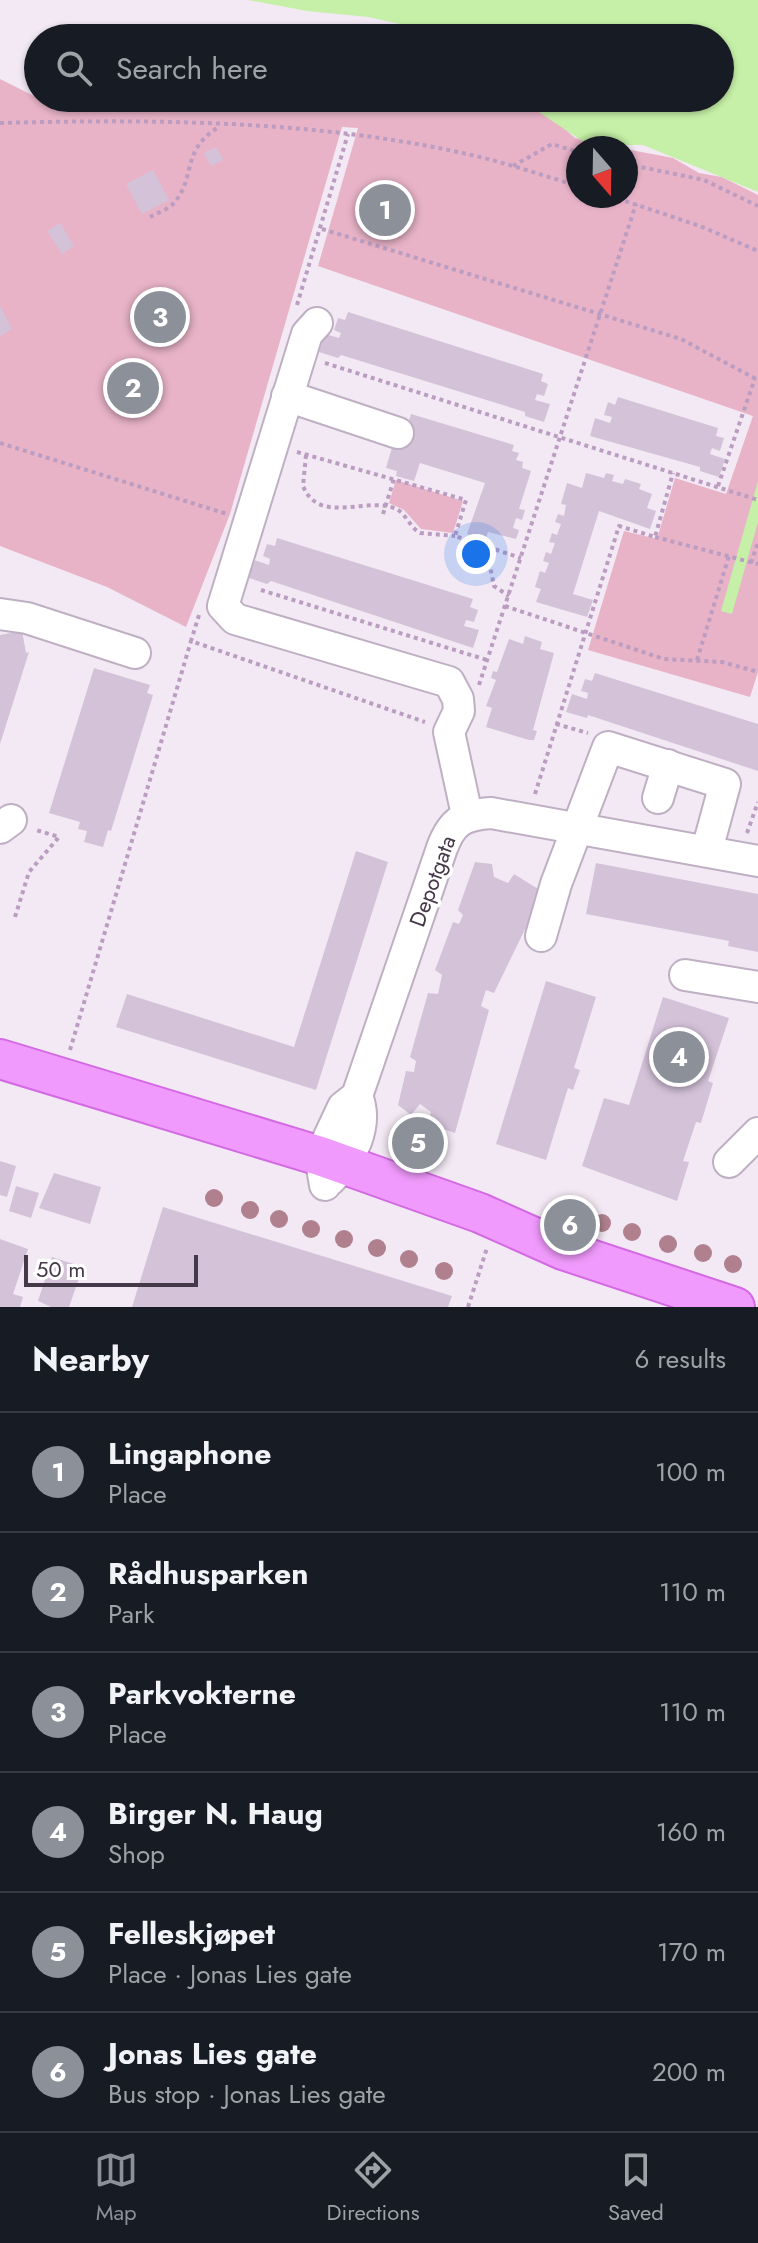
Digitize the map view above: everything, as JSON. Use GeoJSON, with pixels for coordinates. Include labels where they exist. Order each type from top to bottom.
{"type":"FeatureCollection","features":[{"type":"Feature","properties":{"kind":"main road"},"geometry":{"type":"LineString","coordinates":[[0,1059],[330,1169],[506,1241],[563,1250],[688,1297],[735,1307]]}},
{"type":"Feature","properties":{"kind":"main road"},"geometry":{"type":"LineString","coordinates":[[0,1086],[330,1169]]}},
{"type":"Feature","properties":{"kind":"street"},"geometry":{"type":"LineString","coordinates":[[317,323],[307,334],[223,606],[228,614],[246,623],[449,682],[458,699],[459,711],[449,732],[467,815]]}},
{"type":"Feature","properties":{"kind":"street"},"geometry":{"type":"LineString","coordinates":[[287,396],[398,433]]}},
{"type":"Feature","properties":{"kind":"street"},"geometry":{"type":"LineString","coordinates":[[0,614],[27,618],[135,653]]}},
{"type":"Feature","properties":{"kind":"street"},"geometry":{"type":"LineString","coordinates":[[541,936],[608,747],[725,784],[707,850]]}},
{"type":"Feature","properties":{"kind":"street"},"geometry":{"type":"LineString","coordinates":[[658,798],[668,765]]}},
{"type":"Feature","properties":{"kind":"street","name":"Depotgata"},"geometry":{"type":"LineString","coordinates":[[330,1169],[357,1138],[363,1111],[357,1096],[447,834],[455,822],[467,815],[491,813],[752,855]]}},
{"type":"Feature","properties":{"kind":"street"},"geometry":{"type":"LineString","coordinates":[[685,975],[758,987]]}},
{"type":"Feature","properties":{"kind":"street"},"geometry":{"type":"LineString","coordinates":[[729,1162],[758,1133]]}},
{"type":"Feature","properties":{"kind":"path"},"geometry":{"type":"LineString","coordinates":[[0,123],[151,119],[348,134],[466,154],[566,182]]}},
{"type":"Feature","properties":{"kind":"path"},"geometry":{"type":"LineString","coordinates":[[150,217],[172,205],[182,189],[200,139],[221,126]]}},
{"type":"Feature","properties":{"kind":"path"},"geometry":{"type":"LineString","coordinates":[[348,134],[322,229],[681,339],[756,379],[718,486]]}},
{"type":"Feature","properties":{"kind":"path"},"geometry":{"type":"LineString","coordinates":[[513,166],[552,144],[566,148]]}},
{"type":"Feature","properties":{"kind":"path"},"geometry":{"type":"LineString","coordinates":[[638,166],[704,180],[758,206]]}},
{"type":"Feature","properties":{"kind":"path"},"geometry":{"type":"LineString","coordinates":[[638,205],[758,251]]}},
{"type":"Feature","properties":{"kind":"path"},"geometry":{"type":"LineString","coordinates":[[478,687],[635,208]]}},
{"type":"Feature","properties":{"kind":"path"},"geometry":{"type":"LineString","coordinates":[[325,363],[758,500]]}},
{"type":"Feature","properties":{"kind":"path"},"geometry":{"type":"LineString","coordinates":[[0,443],[230,514]]}},
{"type":"Feature","properties":{"kind":"path"},"geometry":{"type":"LineString","coordinates":[[272,443],[378,478],[381,474],[466,500],[455,536]]}},
{"type":"Feature","properties":{"kind":"path"},"geometry":{"type":"LineString","coordinates":[[306,454],[303,486],[319,504],[335,508],[386,506],[399,510],[420,533],[455,536],[521,558]]}},
{"type":"Feature","properties":{"kind":"path"},"geometry":{"type":"LineString","coordinates":[[655,537],[673,473]]}},
{"type":"Feature","properties":{"kind":"path"},"geometry":{"type":"LineString","coordinates":[[383,514],[394,479]]}},
{"type":"Feature","properties":{"kind":"path"},"geometry":{"type":"LineString","coordinates":[[528,819],[619,526],[758,564]]}},
{"type":"Feature","properties":{"kind":"path"},"geometry":{"type":"LineString","coordinates":[[751,563],[758,542]]}},
{"type":"Feature","properties":{"kind":"path"},"geometry":{"type":"LineString","coordinates":[[486,546],[494,586],[509,596]]}},
{"type":"Feature","properties":{"kind":"path"},"geometry":{"type":"LineString","coordinates":[[696,661],[729,556]]}},
{"type":"Feature","properties":{"kind":"path"},"geometry":{"type":"LineString","coordinates":[[261,590],[487,660]]}},
{"type":"Feature","properties":{"kind":"path"},"geometry":{"type":"LineString","coordinates":[[505,606],[586,630],[664,659],[744,665],[758,672]]}},
{"type":"Feature","properties":{"kind":"path"},"geometry":{"type":"LineString","coordinates":[[67,1060],[191,641]]}},
{"type":"Feature","properties":{"kind":"path"},"geometry":{"type":"LineString","coordinates":[[752,855],[758,802]]}},
{"type":"Feature","properties":{"kind":"path"},"geometry":{"type":"LineString","coordinates":[[15,917],[29,872],[59,837]]}},
{"type":"Feature","properties":{"kind":"path"},"geometry":{"type":"LineString","coordinates":[[468,1307],[487,1248]]}},
{"type":"Feature","properties":{"kind":"shaded area"},"geometry":{"type":"Polygon","coordinates":[[[248,0],[758,0],[758,192],[638,145],[638,136],[575,136],[539,112],[734,112],[734,24],[400,24],[368,17],[307,11],[248,0]]]}},
{"type":"Feature","properties":{"kind":"shaded area"},"geometry":{"type":"Polygon","coordinates":[[[0,79],[24,91],[24,112],[546,112],[573,136],[566,136],[566,208],[638,208],[638,151],[673,158],[699,173],[722,177],[758,195],[758,672],[750,697],[588,650],[624,531],[657,539],[675,478],[726,494],[753,416],[318,266],[358,128],[342,127],[230,514],[186,627],[107,587],[0,546],[0,79]]]}},
{"type":"Feature","properties":{"kind":"shaded area"},"geometry":{"type":"Polygon","coordinates":[[[396,480],[463,501],[453,533],[421,529],[404,510],[389,503],[396,480]]]}},
{"type":"Feature","properties":{"kind":"shaded area"},"geometry":{"type":"Polygon","coordinates":[[[758,481],[758,522],[732,614],[721,611],[758,481]]]}},
{"type":"Feature","properties":{"kind":"building"},"geometry":{"type":"Polygon","coordinates":[[[216,147],[223,160],[211,166],[204,153],[216,147]]]}},
{"type":"Feature","properties":{"kind":"building"},"geometry":{"type":"Polygon","coordinates":[[[153,170],[169,200],[142,214],[126,184],[153,170]]]}},
{"type":"Feature","properties":{"kind":"building"},"geometry":{"type":"Polygon","coordinates":[[[60,223],[74,246],[62,254],[47,231],[60,223]]]}},
{"type":"Feature","properties":{"kind":"building"},"geometry":{"type":"Polygon","coordinates":[[[0,306],[12,329],[0,336],[0,306]]]}},
{"type":"Feature","properties":{"kind":"building"},"geometry":{"type":"Polygon","coordinates":[[[348,312],[543,374],[541,381],[548,384],[544,396],[537,394],[535,400],[550,404],[544,422],[525,416],[525,412],[341,355],[338,358],[319,352],[325,334],[339,338],[341,333],[334,330],[338,318],[345,320],[348,312]]]}},
{"type":"Feature","properties":{"kind":"building"},"geometry":{"type":"Polygon","coordinates":[[[618,397],[718,428],[716,436],[724,438],[720,451],[712,448],[710,454],[725,459],[719,477],[700,471],[700,467],[590,436],[595,418],[610,423],[612,417],[604,415],[608,402],[615,405],[618,397]]]}},
{"type":"Feature","properties":{"kind":"building"},"geometry":{"type":"Polygon","coordinates":[[[411,414],[514,445],[512,451],[519,453],[516,460],[523,462],[522,468],[531,471],[519,509],[525,510],[522,520],[516,518],[513,528],[519,530],[516,539],[488,532],[485,540],[467,534],[485,483],[420,463],[414,481],[396,476],[397,471],[386,468],[393,444],[401,446],[411,414]]]}},
{"type":"Feature","properties":{"kind":"building"},"geometry":{"type":"Polygon","coordinates":[[[586,473],[604,478],[606,473],[614,475],[612,481],[623,484],[625,479],[641,484],[639,489],[652,494],[647,508],[656,511],[650,529],[599,511],[573,594],[593,600],[587,617],[536,602],[541,589],[535,587],[540,571],[545,573],[549,563],[543,561],[546,552],[551,554],[555,543],[549,542],[552,533],[557,535],[561,524],[555,522],[558,514],[564,516],[566,505],[561,504],[567,483],[582,488],[586,473]]]}},
{"type":"Feature","properties":{"kind":"building"},"geometry":{"type":"Polygon","coordinates":[[[277,538],[473,599],[470,607],[478,610],[474,622],[466,620],[464,626],[479,630],[473,648],[271,581],[267,584],[249,578],[254,560],[269,565],[270,559],[263,556],[267,544],[275,546],[277,538]]]}},
{"type":"Feature","properties":{"kind":"building"},"geometry":{"type":"Polygon","coordinates":[[[22,631],[26,653],[29,652],[0,744],[0,635],[22,631]]]}},
{"type":"Feature","properties":{"kind":"building"},"geometry":{"type":"Polygon","coordinates":[[[525,636],[542,642],[540,649],[554,653],[533,730],[537,731],[534,740],[486,727],[492,708],[486,706],[496,680],[491,678],[493,671],[497,672],[509,639],[523,644],[525,636]]]}},
{"type":"Feature","properties":{"kind":"building"},"geometry":{"type":"Polygon","coordinates":[[[94,668],[150,685],[147,693],[153,695],[111,831],[108,830],[103,847],[84,842],[87,831],[78,829],[80,822],[49,813],[94,668]]]}},
{"type":"Feature","properties":{"kind":"building"},"geometry":{"type":"Polygon","coordinates":[[[595,673],[758,724],[758,771],[588,715],[587,718],[566,712],[572,694],[587,699],[588,693],[581,691],[585,679],[592,681],[595,673]]]}},
{"type":"Feature","properties":{"kind":"building"},"geometry":{"type":"Polygon","coordinates":[[[356,851],[388,862],[316,1090],[116,1027],[127,994],[294,1047],[356,851]]]}},
{"type":"Feature","properties":{"kind":"building"},"geometry":{"type":"Polygon","coordinates":[[[475,862],[492,864],[494,877],[508,883],[514,874],[543,892],[494,993],[486,990],[481,1006],[489,1010],[455,1133],[428,1124],[431,1112],[420,1104],[411,1115],[398,1105],[406,1071],[414,1072],[416,1061],[410,1057],[428,993],[438,994],[442,975],[435,970],[453,922],[459,924],[463,915],[458,910],[475,862]]]}},
{"type":"Feature","properties":{"kind":"building"},"geometry":{"type":"Polygon","coordinates":[[[596,863],[758,894],[758,952],[728,946],[729,941],[586,914],[596,863]]]}},
{"type":"Feature","properties":{"kind":"building"},"geometry":{"type":"Polygon","coordinates":[[[546,981],[596,997],[574,1068],[580,1070],[573,1090],[568,1088],[546,1160],[496,1144],[546,981]]]}},
{"type":"Feature","properties":{"kind":"building"},"geometry":{"type":"Polygon","coordinates":[[[663,997],[729,1018],[708,1081],[713,1083],[701,1123],[696,1122],[683,1161],[689,1162],[677,1201],[582,1166],[604,1098],[629,1105],[663,997]]]}},
{"type":"Feature","properties":{"kind":"building"},"geometry":{"type":"Polygon","coordinates":[[[0,1161],[16,1166],[7,1197],[0,1195],[0,1161]]]}},
{"type":"Feature","properties":{"kind":"building"},"geometry":{"type":"Polygon","coordinates":[[[54,1173],[101,1187],[90,1224],[39,1208],[54,1173]]]}},
{"type":"Feature","properties":{"kind":"building"},"geometry":{"type":"Polygon","coordinates":[[[16,1186],[39,1193],[31,1218],[9,1211],[16,1186]]]}},
{"type":"Feature","properties":{"kind":"building"},"geometry":{"type":"Polygon","coordinates":[[[163,1207],[452,1296],[448,1307],[132,1307],[163,1207]]]}},
{"type":"Feature","properties":{"kind":"building"},"geometry":{"type":"Polygon","coordinates":[[[0,1239],[28,1249],[13,1294],[23,1297],[20,1307],[0,1307],[0,1239]]]}},
{"type":"Feature","properties":{"kind":"building"},"geometry":{"type":"Polygon","coordinates":[[[52,1257],[83,1267],[69,1307],[51,1307],[38,1301],[52,1257]]]}},
{"type":"Feature","properties":{"kind":"place","name":"Lingaphone"},"geometry":{"type":"Point","coordinates":[385,210]}},
{"type":"Feature","properties":{"kind":"place","name":"Parkvokterne"},"geometry":{"type":"Point","coordinates":[160,317]}},
{"type":"Feature","properties":{"kind":"place","name":"Rådhusparken"},"geometry":{"type":"Point","coordinates":[133,388]}},
{"type":"Feature","properties":{"kind":"place","name":"Birger N. Haug"},"geometry":{"type":"Point","coordinates":[679,1057]}},
{"type":"Feature","properties":{"kind":"place","name":"Felleskjøpet"},"geometry":{"type":"Point","coordinates":[418,1143]}},
{"type":"Feature","properties":{"kind":"place","name":"Jonas Lies gate"},"geometry":{"type":"Point","coordinates":[570,1225]}}]}
